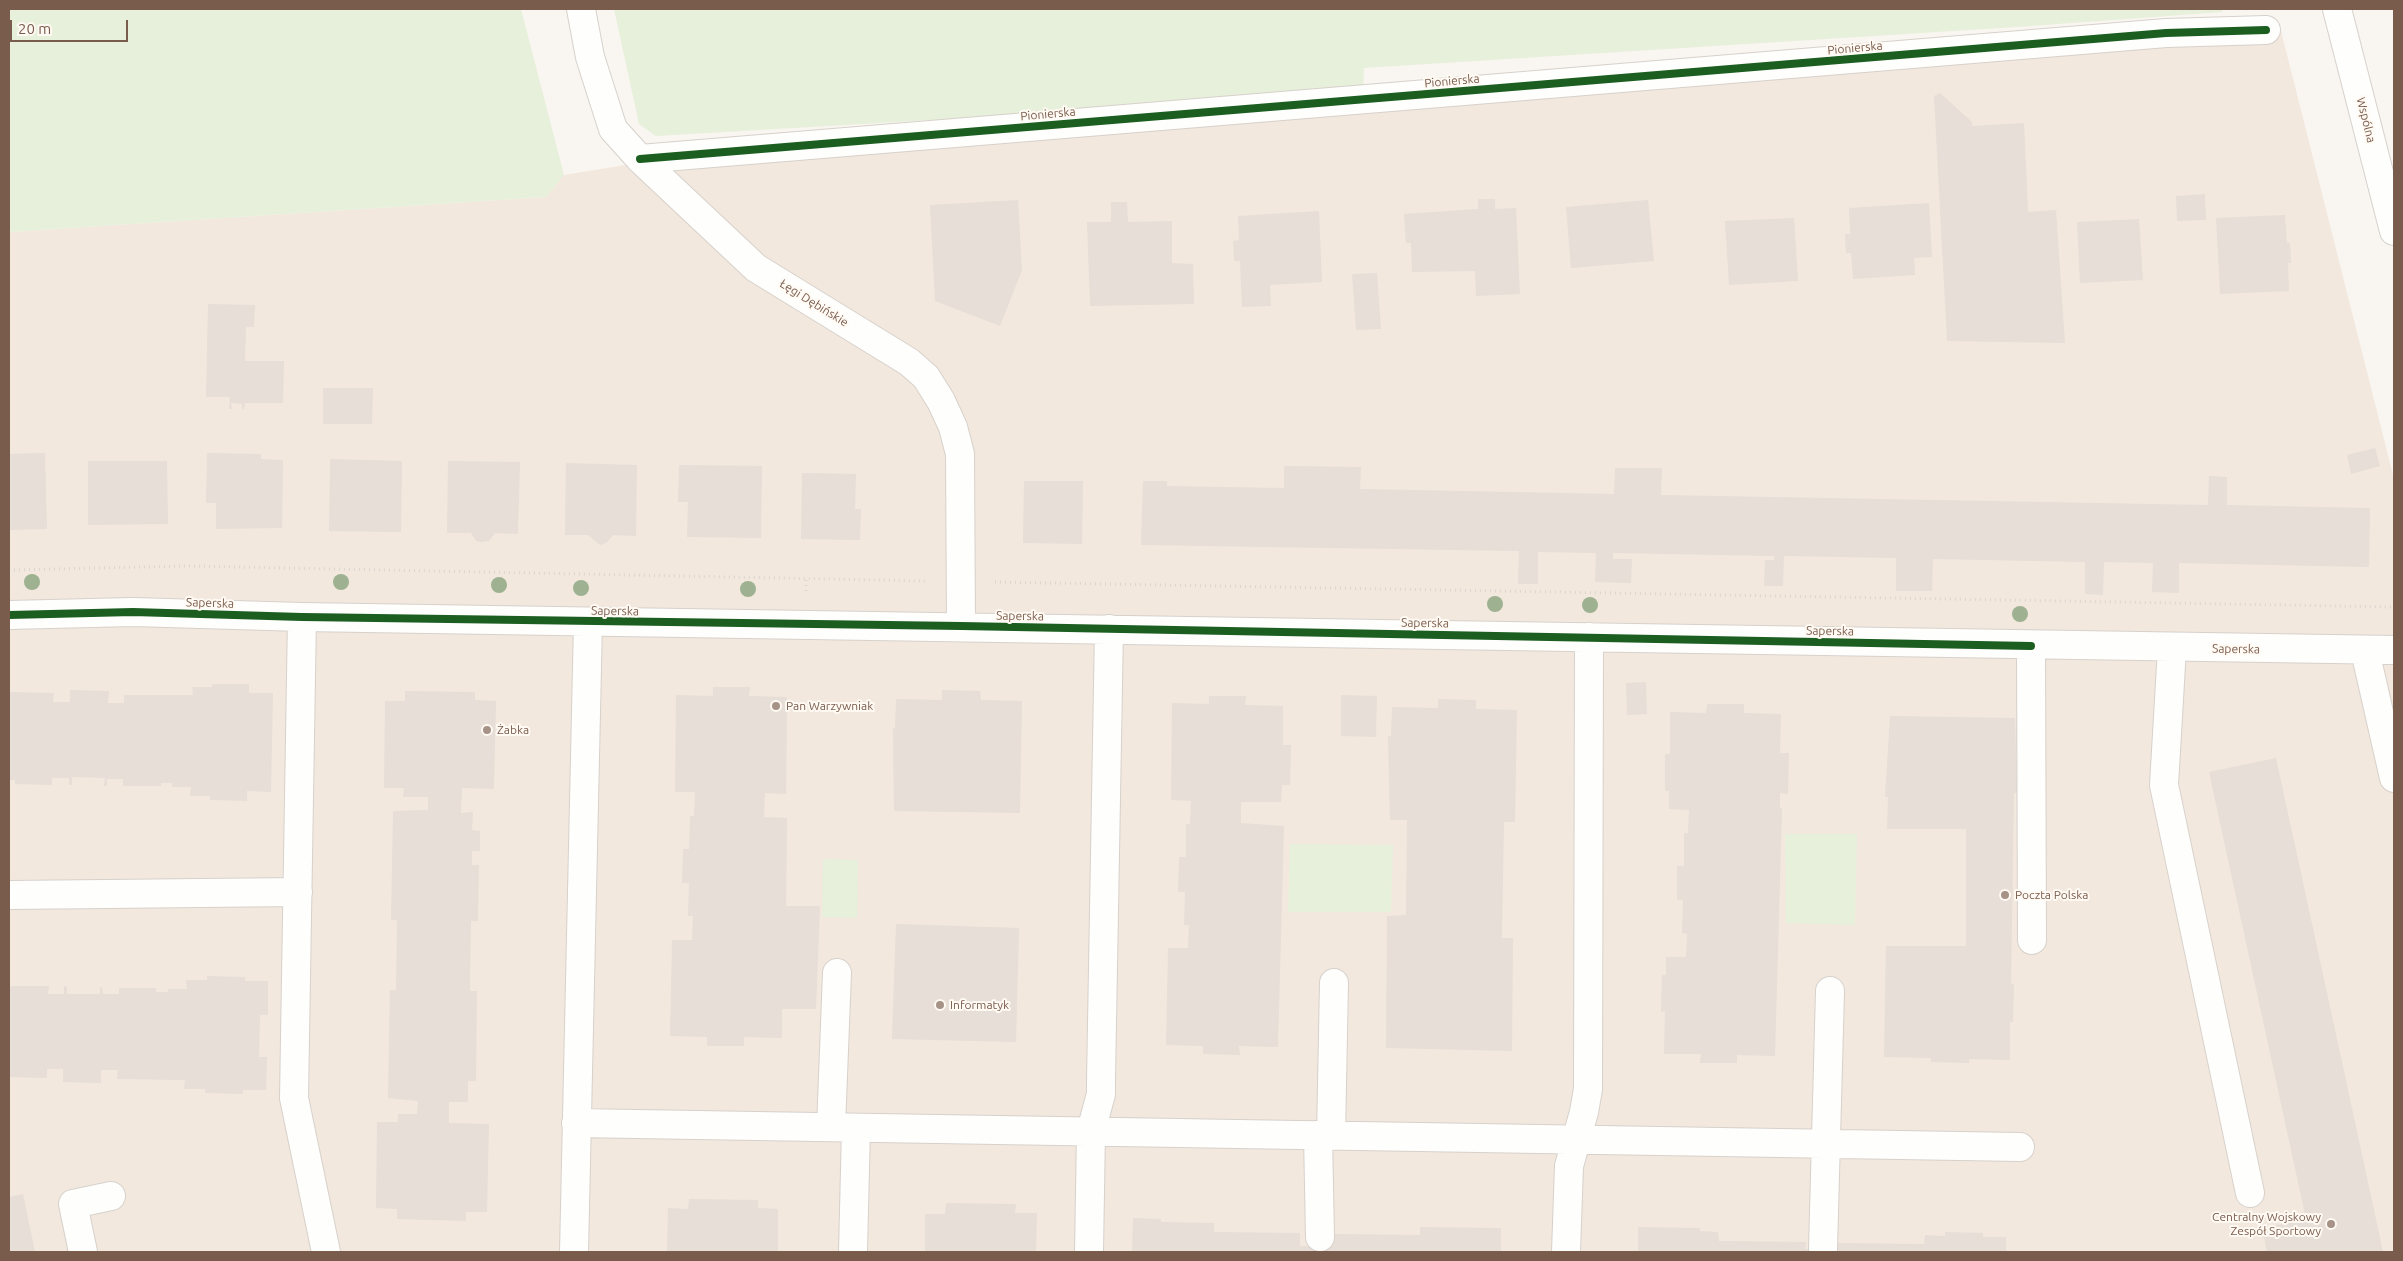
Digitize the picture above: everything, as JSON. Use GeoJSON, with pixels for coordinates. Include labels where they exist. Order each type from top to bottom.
{"type":"FeatureCollection","features":[{"type":"Feature","properties":{"kind":"street","name":"Łęgi Dębińskie"},"geometry":{"type":"LineString","coordinates":[[581,9],[590,57],[613,129],[640,159],[756,268],[909,362],[926,377],[953,427],[960,454],[961,626]]}},
{"type":"Feature","properties":{"kind":"street","name":"Wspólna"},"geometry":{"type":"LineString","coordinates":[[2337,9],[2394,231]]}},
{"type":"Feature","properties":{"kind":"street","name":"Pionierska"},"geometry":{"type":"LineString","coordinates":[[640,159],[2156,34],[2266,30]]}},
{"type":"Feature","properties":{"kind":"street","name":"Saperska"},"geometry":{"type":"LineString","coordinates":[[9,615],[133,612],[588,622],[961,626],[2031,646],[2394,650]]}},
{"type":"Feature","properties":{"kind":"street"},"geometry":{"type":"LineString","coordinates":[[302,617],[294,1098],[326,1252]]}},
{"type":"Feature","properties":{"kind":"street"},"geometry":{"type":"LineString","coordinates":[[574,1252],[588,622]]}},
{"type":"Feature","properties":{"kind":"street"},"geometry":{"type":"LineString","coordinates":[[1089,1252],[1091,1132],[1101,1094],[1109,629]]}},
{"type":"Feature","properties":{"kind":"street"},"geometry":{"type":"LineString","coordinates":[[1566,1252],[1569,1166],[1584,1112],[1588,1089],[1589,637]]}},
{"type":"Feature","properties":{"kind":"street"},"geometry":{"type":"LineString","coordinates":[[2031,646],[2032,940]]}},
{"type":"Feature","properties":{"kind":"street"},"geometry":{"type":"LineString","coordinates":[[2172,648],[2164,785],[2250,1193]]}},
{"type":"Feature","properties":{"kind":"street"},"geometry":{"type":"LineString","coordinates":[[2365,651],[2394,778]]}},
{"type":"Feature","properties":{"kind":"street"},"geometry":{"type":"LineString","coordinates":[[9,894],[298,892]]}},
{"type":"Feature","properties":{"kind":"street"},"geometry":{"type":"LineString","coordinates":[[837,974],[844,1128],[853,1252]]}},
{"type":"Feature","properties":{"kind":"street"},"geometry":{"type":"LineString","coordinates":[[1320,1236],[1324,1135],[1334,983]]}},
{"type":"Feature","properties":{"kind":"street"},"geometry":{"type":"LineString","coordinates":[[1823,1249],[1830,991]]}},
{"type":"Feature","properties":{"kind":"street"},"geometry":{"type":"LineString","coordinates":[[576,1124],[2020,1147]]}},
{"type":"Feature","properties":{"kind":"street"},"geometry":{"type":"LineString","coordinates":[[83,1252],[73,1204],[111,1196]]}},
{"type":"Feature","properties":{"kind":"path"},"geometry":{"type":"LineString","coordinates":[[9,570],[187,566],[933,582]]}},
{"type":"Feature","properties":{"kind":"path"},"geometry":{"type":"LineString","coordinates":[[986,582],[1189,584],[2394,607]]}},
{"type":"Feature","properties":{"kind":"shaded area"},"geometry":{"type":"Polygon","coordinates":[[[2281,31],[2394,479],[2394,1252],[9,1252],[9,232],[546,197],[564,175],[687,155],[2281,31]]]}},
{"type":"Feature","properties":{"kind":"green space"},"geometry":{"type":"Polygon","coordinates":[[[9,9],[521,9],[564,175],[546,197],[9,232],[9,9]]]}},
{"type":"Feature","properties":{"kind":"green space"},"geometry":{"type":"Polygon","coordinates":[[[614,9],[2223,9],[2222,12],[2017,27],[1364,68],[1363,95],[656,136],[639,124],[614,9]]]}},
{"type":"Feature","properties":{"kind":"green space"},"geometry":{"type":"Polygon","coordinates":[[[1785,834],[1857,834],[1855,925],[1786,923],[1785,834]]]}},
{"type":"Feature","properties":{"kind":"green space"},"geometry":{"type":"Polygon","coordinates":[[[1290,844],[1393,845],[1391,912],[1288,912],[1290,844]]]}},
{"type":"Feature","properties":{"kind":"green space"},"geometry":{"type":"Polygon","coordinates":[[[823,859],[858,860],[857,918],[822,917],[823,859]]]}},
{"type":"Feature","properties":{"kind":"building"},"geometry":{"type":"Polygon","coordinates":[[[1940,93],[1972,122],[1972,126],[2024,123],[2028,212],[2056,210],[2065,343],[1947,341],[1934,96],[1940,93]]]}},
{"type":"Feature","properties":{"kind":"building"},"geometry":{"type":"Polygon","coordinates":[[[2205,194],[2206,220],[2177,221],[2176,196],[2205,194]]]}},
{"type":"Feature","properties":{"kind":"building"},"geometry":{"type":"Polygon","coordinates":[[[1478,199],[1495,199],[1495,209],[1516,208],[1520,294],[1476,296],[1475,271],[1412,272],[1411,243],[1406,243],[1404,214],[1478,209],[1478,199]]]}},
{"type":"Feature","properties":{"kind":"building"},"geometry":{"type":"Polygon","coordinates":[[[1018,200],[1022,270],[1000,326],[935,301],[930,205],[1018,200]]]}},
{"type":"Feature","properties":{"kind":"building"},"geometry":{"type":"Polygon","coordinates":[[[1648,200],[1654,261],[1571,268],[1566,207],[1648,200]]]}},
{"type":"Feature","properties":{"kind":"building"},"geometry":{"type":"Polygon","coordinates":[[[1111,202],[1127,202],[1128,222],[1172,221],[1172,263],[1193,264],[1194,304],[1090,306],[1087,222],[1111,222],[1111,202]]]}},
{"type":"Feature","properties":{"kind":"building"},"geometry":{"type":"Polygon","coordinates":[[[1929,203],[1932,257],[1914,258],[1915,275],[1853,279],[1851,253],[1846,253],[1845,234],[1850,234],[1849,208],[1929,203]]]}},
{"type":"Feature","properties":{"kind":"building"},"geometry":{"type":"Polygon","coordinates":[[[1319,211],[1322,282],[1270,285],[1271,306],[1242,307],[1240,261],[1234,261],[1233,241],[1239,240],[1238,216],[1319,211]]]}},
{"type":"Feature","properties":{"kind":"building"},"geometry":{"type":"Polygon","coordinates":[[[2285,215],[2287,243],[2290,243],[2291,263],[2288,263],[2289,291],[2220,294],[2216,218],[2285,215]]]}},
{"type":"Feature","properties":{"kind":"building"},"geometry":{"type":"Polygon","coordinates":[[[1794,218],[1798,281],[1729,285],[1725,221],[1794,218]]]}},
{"type":"Feature","properties":{"kind":"building"},"geometry":{"type":"Polygon","coordinates":[[[2139,219],[2143,280],[2080,283],[2077,222],[2139,219]]]}},
{"type":"Feature","properties":{"kind":"building"},"geometry":{"type":"Polygon","coordinates":[[[1377,273],[1381,329],[1356,330],[1352,274],[1377,273]]]}},
{"type":"Feature","properties":{"kind":"building"},"geometry":{"type":"Polygon","coordinates":[[[208,304],[255,305],[254,327],[246,327],[245,361],[284,361],[283,403],[245,403],[244,409],[242,409],[242,404],[231,403],[232,409],[229,409],[230,397],[206,397],[208,304]]]}},
{"type":"Feature","properties":{"kind":"building"},"geometry":{"type":"Polygon","coordinates":[[[323,388],[373,388],[372,424],[323,424],[323,388]]]}},
{"type":"Feature","properties":{"kind":"building"},"geometry":{"type":"Polygon","coordinates":[[[2375,448],[2380,466],[2351,474],[2347,455],[2375,448]]]}},
{"type":"Feature","properties":{"kind":"building"},"geometry":{"type":"Polygon","coordinates":[[[45,453],[47,529],[9,530],[9,454],[45,453]]]}},
{"type":"Feature","properties":{"kind":"building"},"geometry":{"type":"Polygon","coordinates":[[[207,453],[261,454],[261,459],[283,460],[282,528],[216,529],[216,503],[206,503],[207,453]]]}},
{"type":"Feature","properties":{"kind":"building"},"geometry":{"type":"Polygon","coordinates":[[[330,459],[402,461],[401,532],[329,531],[330,459]]]}},
{"type":"Feature","properties":{"kind":"building"},"geometry":{"type":"Polygon","coordinates":[[[88,461],[167,461],[168,524],[88,525],[88,461]]]}},
{"type":"Feature","properties":{"kind":"building"},"geometry":{"type":"Polygon","coordinates":[[[448,461],[520,462],[518,534],[495,533],[489,541],[480,542],[476,541],[471,533],[447,533],[448,461]]]}},
{"type":"Feature","properties":{"kind":"building"},"geometry":{"type":"Polygon","coordinates":[[[566,463],[637,465],[636,536],[613,535],[606,543],[600,545],[588,535],[565,535],[566,463]]]}},
{"type":"Feature","properties":{"kind":"building"},"geometry":{"type":"Polygon","coordinates":[[[679,465],[762,466],[761,538],[687,537],[688,502],[678,502],[679,465]]]}},
{"type":"Feature","properties":{"kind":"building"},"geometry":{"type":"Polygon","coordinates":[[[1284,466],[1361,467],[1360,489],[1614,494],[1615,468],[1662,468],[1661,495],[2208,505],[2209,476],[2227,477],[2227,505],[2370,508],[2369,567],[2179,563],[2179,593],[2152,592],[2153,563],[2104,562],[2103,595],[2085,594],[2085,562],[1933,559],[1932,591],[1896,591],[1896,558],[1784,556],[1783,586],[1764,586],[1765,560],[1774,560],[1774,556],[1613,553],[1613,559],[1632,559],[1631,583],[1595,582],[1596,553],[1538,552],[1538,584],[1518,584],[1519,551],[1141,545],[1143,481],[1167,481],[1167,486],[1284,488],[1284,466]]]}},
{"type":"Feature","properties":{"kind":"building"},"geometry":{"type":"Polygon","coordinates":[[[802,473],[856,474],[855,509],[861,509],[860,540],[801,539],[802,473]]]}},
{"type":"Feature","properties":{"kind":"building"},"geometry":{"type":"Polygon","coordinates":[[[1024,481],[1083,481],[1082,544],[1023,543],[1024,481]]]}},
{"type":"Feature","properties":{"kind":"building"},"geometry":{"type":"Polygon","coordinates":[[[1646,682],[1647,714],[1627,715],[1626,683],[1646,682]]]}},
{"type":"Feature","properties":{"kind":"building"},"geometry":{"type":"Polygon","coordinates":[[[212,684],[249,684],[249,693],[273,693],[271,792],[247,791],[247,801],[210,800],[210,796],[190,796],[191,787],[172,787],[172,783],[161,783],[161,786],[123,786],[123,779],[107,779],[107,786],[104,786],[105,778],[72,777],[72,785],[69,785],[69,778],[52,778],[52,785],[15,784],[15,780],[9,780],[9,692],[54,693],[53,702],[70,702],[70,690],[109,691],[108,703],[124,703],[124,695],[193,695],[192,687],[212,687],[212,684]]]}},
{"type":"Feature","properties":{"kind":"building"},"geometry":{"type":"Polygon","coordinates":[[[713,687],[750,687],[749,696],[787,697],[786,794],[765,793],[764,817],[787,818],[786,906],[820,906],[816,1009],[782,1009],[782,1038],[744,1037],[744,1046],[707,1046],[707,1037],[670,1036],[672,940],[692,940],[693,916],[688,916],[689,883],[682,883],[683,849],[689,849],[690,816],[694,816],[695,792],[675,792],[676,695],[713,696],[713,687]]]}},
{"type":"Feature","properties":{"kind":"building"},"geometry":{"type":"Polygon","coordinates":[[[942,690],[980,691],[981,700],[1022,701],[1020,813],[894,811],[893,728],[895,728],[896,699],[942,700],[942,690]]]}},
{"type":"Feature","properties":{"kind":"building"},"geometry":{"type":"Polygon","coordinates":[[[405,691],[475,692],[475,700],[496,701],[494,789],[462,788],[461,813],[473,812],[472,830],[480,831],[480,851],[472,851],[472,865],[479,865],[478,921],[471,921],[470,991],[477,991],[476,1081],[468,1081],[468,1102],[449,1102],[449,1123],[489,1124],[487,1212],[466,1212],[466,1221],[397,1219],[397,1209],[376,1208],[377,1122],[398,1122],[398,1114],[417,1114],[418,1101],[388,1098],[390,990],[396,990],[397,920],[391,920],[393,811],[428,810],[428,797],[403,797],[404,788],[384,788],[385,701],[405,701],[405,691]]]}},
{"type":"Feature","properties":{"kind":"building"},"geometry":{"type":"Polygon","coordinates":[[[1341,695],[1377,696],[1376,737],[1341,736],[1341,695]]]}},
{"type":"Feature","properties":{"kind":"building"},"geometry":{"type":"Polygon","coordinates":[[[1209,696],[1246,696],[1245,705],[1283,706],[1283,745],[1291,745],[1290,785],[1282,785],[1281,802],[1241,802],[1241,823],[1284,826],[1278,1047],[1239,1046],[1240,1055],[1203,1054],[1203,1046],[1166,1045],[1168,948],[1188,948],[1189,925],[1184,925],[1185,892],[1178,892],[1179,857],[1186,857],[1186,824],[1190,824],[1191,801],[1171,800],[1172,703],[1209,704],[1209,696]]]}},
{"type":"Feature","properties":{"kind":"building"},"geometry":{"type":"Polygon","coordinates":[[[1438,699],[1476,700],[1476,709],[1517,710],[1515,822],[1504,822],[1502,938],[1513,938],[1512,1051],[1386,1048],[1387,916],[1406,915],[1407,820],[1390,820],[1388,736],[1391,736],[1392,707],[1438,708],[1438,699]]]}},
{"type":"Feature","properties":{"kind":"building"},"geometry":{"type":"Polygon","coordinates":[[[1707,704],[1744,704],[1744,713],[1781,714],[1780,753],[1789,753],[1788,794],[1780,793],[1780,808],[1782,808],[1775,1056],[1737,1055],[1737,1063],[1700,1063],[1701,1054],[1664,1054],[1665,1011],[1661,1012],[1662,975],[1666,975],[1666,957],[1686,957],[1687,934],[1682,933],[1683,900],[1677,900],[1677,866],[1684,866],[1684,833],[1688,833],[1689,810],[1669,809],[1669,791],[1665,791],[1665,754],[1670,754],[1670,712],[1706,713],[1707,704]]]}},
{"type":"Feature","properties":{"kind":"building"},"geometry":{"type":"Polygon","coordinates":[[[1890,716],[2015,718],[2017,793],[2014,793],[2011,984],[2014,984],[2013,1022],[2010,1022],[2010,1060],[1969,1059],[1969,1063],[1931,1062],[1931,1058],[1884,1057],[1886,946],[1966,946],[1966,829],[1887,829],[1888,797],[1885,797],[1890,716]]]}},
{"type":"Feature","properties":{"kind":"building"},"geometry":{"type":"Polygon","coordinates":[[[2276,758],[2383,1252],[2267,1252],[2262,1228],[2306,1219],[2209,772],[2276,758]]]}},
{"type":"Feature","properties":{"kind":"building"},"geometry":{"type":"Polygon","coordinates":[[[896,924],[1019,928],[1016,1042],[892,1039],[896,924]]]}},
{"type":"Feature","properties":{"kind":"building"},"geometry":{"type":"Polygon","coordinates":[[[207,976],[245,977],[245,981],[268,981],[268,1015],[260,1015],[259,1057],[267,1057],[266,1090],[243,1090],[243,1094],[205,1093],[205,1089],[184,1089],[185,1080],[117,1079],[118,1070],[101,1070],[101,1083],[63,1082],[63,1069],[47,1069],[47,1078],[9,1077],[9,989],[11,986],[49,986],[48,994],[64,994],[64,986],[67,987],[67,994],[100,994],[100,987],[102,987],[103,994],[119,994],[119,988],[156,988],[156,992],[168,992],[168,989],[187,989],[186,980],[207,980],[207,976]]]}},
{"type":"Feature","properties":{"kind":"building"},"geometry":{"type":"Polygon","coordinates":[[[23,1194],[35,1252],[9,1252],[9,1197],[23,1194]]]}},
{"type":"Feature","properties":{"kind":"building"},"geometry":{"type":"Polygon","coordinates":[[[689,1199],[758,1200],[758,1208],[778,1209],[778,1252],[667,1252],[668,1208],[688,1209],[689,1199]]]}},
{"type":"Feature","properties":{"kind":"building"},"geometry":{"type":"Polygon","coordinates":[[[946,1203],[1016,1204],[1015,1213],[1037,1213],[1036,1252],[925,1252],[925,1214],[945,1214],[946,1203]]]}},
{"type":"Feature","properties":{"kind":"building"},"geometry":{"type":"Polygon","coordinates":[[[1133,1218],[1161,1219],[1161,1222],[1214,1223],[1214,1232],[1300,1233],[1300,1246],[1333,1246],[1333,1234],[1420,1235],[1420,1227],[1501,1228],[1501,1252],[1132,1252],[1133,1218]]]}},
{"type":"Feature","properties":{"kind":"building"},"geometry":{"type":"Polygon","coordinates":[[[1638,1227],[1700,1228],[1700,1231],[1718,1232],[1719,1241],[1806,1242],[1805,1249],[1838,1250],[1838,1243],[1924,1244],[1925,1235],[1945,1236],[1945,1232],[1983,1233],[1983,1237],[2006,1237],[2006,1252],[1638,1252],[1638,1227]]]}},
{"type":"Feature","properties":{"kind":"cycle path"},"geometry":{"type":"LineString","coordinates":[[640,159],[2166,33],[2266,30]]}},
{"type":"Feature","properties":{"kind":"cycle path"},"geometry":{"type":"LineString","coordinates":[[9,615],[133,612],[302,617],[961,626],[2031,646]]}},
{"type":"Feature","properties":{"kind":"place","name":"Pan Warzywniak"},"geometry":{"type":"Point","coordinates":[776,706]}},
{"type":"Feature","properties":{"kind":"place","name":"Żabka"},"geometry":{"type":"Point","coordinates":[487,730]}},
{"type":"Feature","properties":{"kind":"place","name":"Poczta Polska"},"geometry":{"type":"Point","coordinates":[2005,895]}},
{"type":"Feature","properties":{"kind":"place","name":"Informatyk"},"geometry":{"type":"Point","coordinates":[940,1005]}},
{"type":"Feature","properties":{"kind":"place","name":"Centralny Wojskowy Zespół Sportowy"},"geometry":{"type":"Point","coordinates":[2331,1224]}}]}
